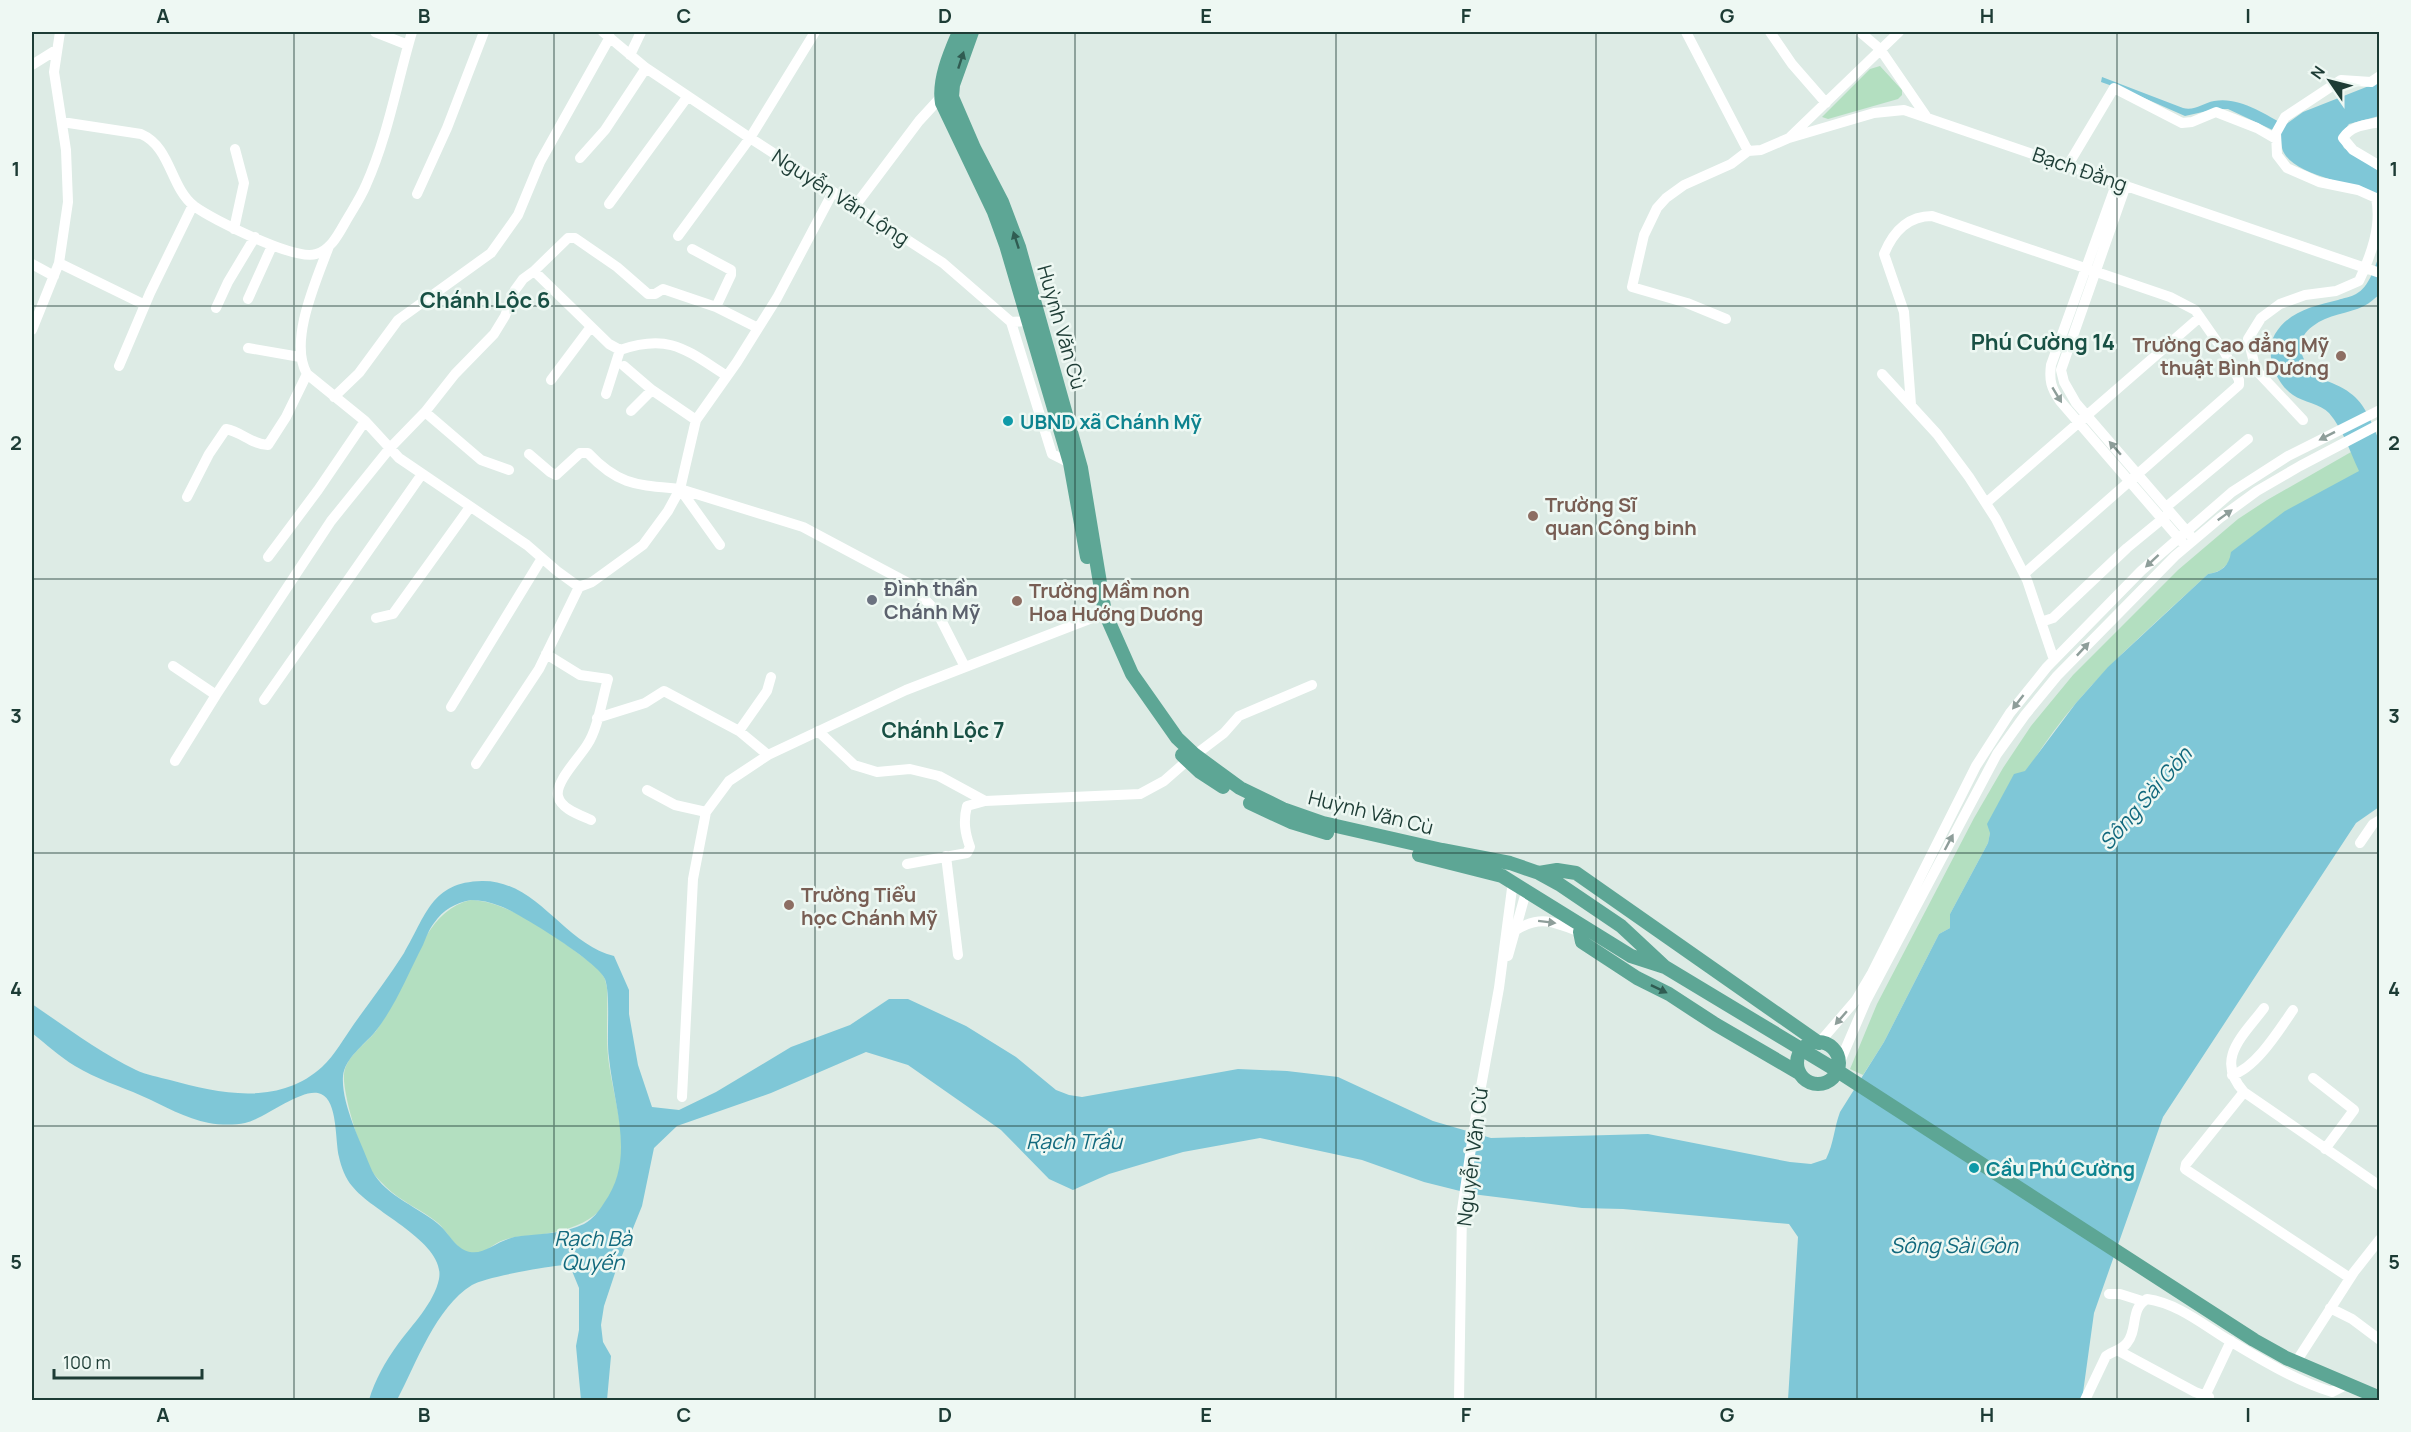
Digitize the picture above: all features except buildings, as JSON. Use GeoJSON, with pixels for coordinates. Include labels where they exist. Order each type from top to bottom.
{"type":"FeatureCollection","features":[{"type":"Feature","properties":{"kind":"main road"},"geometry":{"type":"LineString","coordinates":[[959,32],[947,66],[941,97],[953,130],[994,212],[1033,320],[1076,465],[1101,614],[1120,666],[1147,712],[1191,758],[1200,772],[1238,796],[1305,827],[1490,871],[1512,881],[1630,956],[1665,967],[1836,1070],[2248,1336],[2291,1360],[2379,1398]]}},
{"type":"Feature","properties":{"kind":"main road"},"geometry":{"type":"LineString","coordinates":[[941,97],[953,86],[972,32]]}},
{"type":"Feature","properties":{"kind":"main road","name":"Huỳnh Văn Cù"},"geometry":{"type":"LineString","coordinates":[[953,86],[952,97],[959,115],[1010,220],[1033,320]]}},
{"type":"Feature","properties":{"kind":"main road","name":"Huỳnh Văn Cù"},"geometry":{"type":"LineString","coordinates":[[1191,758],[1240,788],[1283,809],[1323,823],[1517,865],[1539,873],[1622,926],[1665,967]]}},
{"type":"Feature","properties":{"kind":"main road"},"geometry":{"type":"LineString","coordinates":[[1512,881],[1517,865]]}},
{"type":"Feature","properties":{"kind":"main road"},"geometry":{"type":"LineString","coordinates":[[1557,870],[1604,901],[1628,922],[1665,967]]}},
{"type":"Feature","properties":{"kind":"main road"},"geometry":{"type":"LineString","coordinates":[[1557,870],[1576,873],[1797,1027],[1814,1043],[1830,1046],[1835,1051],[1839,1064],[1834,1077],[1822,1084],[1809,1083],[1799,1073],[1669,994],[1637,978],[1582,942],[1580,932]]}},
{"type":"Feature","properties":{"kind":"main road","name":"Huỳnh Văn Cù"},"geometry":{"type":"LineString","coordinates":[[1539,873],[1557,870]]}},
{"type":"Feature","properties":{"kind":"main road"},"geometry":{"type":"LineString","coordinates":[[1528,891],[1539,873]]}},
{"type":"Feature","properties":{"kind":"main road"},"geometry":{"type":"LineString","coordinates":[[1569,918],[1580,932],[1629,964],[1641,967],[1665,967]]}},
{"type":"Feature","properties":{"kind":"main road"},"geometry":{"type":"LineString","coordinates":[[1766,1054],[1783,1054],[1789,1051],[1797,1034],[1797,1027]]}},
{"type":"Feature","properties":{"kind":"main road"},"geometry":{"type":"LineString","coordinates":[[1799,1073],[1797,1067],[1799,1053],[1814,1043]]}},
{"type":"Feature","properties":{"kind":"street"},"geometry":{"type":"LineString","coordinates":[[32,330],[58,263],[69,191],[54,72],[60,32]]}},
{"type":"Feature","properties":{"kind":"street"},"geometry":{"type":"LineString","coordinates":[[375,32],[408,45]]}},
{"type":"Feature","properties":{"kind":"street"},"geometry":{"type":"LineString","coordinates":[[412,32],[383,139],[366,186],[329,246],[304,325],[300,357],[307,374],[365,421],[390,448],[422,474],[527,545],[579,587]]}},
{"type":"Feature","properties":{"kind":"street"},"geometry":{"type":"LineString","coordinates":[[417,194],[447,128],[484,32]]}},
{"type":"Feature","properties":{"kind":"street"},"geometry":{"type":"LineString","coordinates":[[630,55],[641,32]]}},
{"type":"Feature","properties":{"kind":"street"},"geometry":{"type":"LineString","coordinates":[[678,236],[750,138],[815,32]]}},
{"type":"Feature","properties":{"kind":"street"},"geometry":{"type":"LineString","coordinates":[[1686,32],[1748,151]]}},
{"type":"Feature","properties":{"kind":"street"},"geometry":{"type":"LineString","coordinates":[[1770,32],[1792,64],[1826,103]]}},
{"type":"Feature","properties":{"kind":"street"},"geometry":{"type":"LineString","coordinates":[[1860,32],[1880,49],[1926,116]]}},
{"type":"Feature","properties":{"kind":"street"},"geometry":{"type":"LineString","coordinates":[[1726,319],[1687,303],[1632,287],[1644,235],[1657,208],[1684,184],[1731,164],[1748,151],[1761,150],[1789,138],[1899,32]]}},
{"type":"Feature","properties":{"kind":"street"},"geometry":{"type":"LineString","coordinates":[[334,397],[358,372],[382,338],[398,321],[491,253],[518,215],[540,162],[606,34]]}},
{"type":"Feature","properties":{"kind":"street","name":"Nguyễn Văn Lộng"},"geometry":{"type":"LineString","coordinates":[[606,34],[646,68],[943,263],[1011,322]]}},
{"type":"Feature","properties":{"kind":"street"},"geometry":{"type":"LineString","coordinates":[[32,65],[57,50]]}},
{"type":"Feature","properties":{"kind":"street"},"geometry":{"type":"LineString","coordinates":[[580,159],[605,130],[646,68]]}},
{"type":"Feature","properties":{"kind":"street"},"geometry":{"type":"LineString","coordinates":[[2302,420],[2256,370],[2248,339],[2261,318],[2280,304],[2305,295],[2336,291],[2359,280],[2366,269],[2379,213],[2376,198],[2358,190],[2319,182],[2287,168],[2277,155],[2276,136],[2284,117],[2341,80],[2371,82],[2379,76]]}},
{"type":"Feature","properties":{"kind":"street"},"geometry":{"type":"LineString","coordinates":[[2068,165],[2114,88],[2182,123],[2192,122],[2216,112],[2276,136]]}},
{"type":"Feature","properties":{"kind":"street"},"geometry":{"type":"LineString","coordinates":[[609,204],[688,96]]}},
{"type":"Feature","properties":{"kind":"street"},"geometry":{"type":"LineString","coordinates":[[855,206],[914,127],[941,97]]}},
{"type":"Feature","properties":{"kind":"street","name":"Bạch Đằng"},"geometry":{"type":"LineString","coordinates":[[1789,138],[1889,111],[1904,110],[2379,273]]}},
{"type":"Feature","properties":{"kind":"street"},"geometry":{"type":"LineString","coordinates":[[62,122],[141,134],[151,138],[163,153],[193,205],[272,246],[299,254],[315,255],[329,246]]}},
{"type":"Feature","properties":{"kind":"street"},"geometry":{"type":"LineString","coordinates":[[2379,122],[2362,125],[2348,131],[2343,138],[2353,150],[2379,166]]}},
{"type":"Feature","properties":{"kind":"street"},"geometry":{"type":"LineString","coordinates":[[234,228],[244,183],[235,149]]}},
{"type":"Feature","properties":{"kind":"street"},"geometry":{"type":"LineString","coordinates":[[2122,184],[2051,365],[2049,380],[2053,392],[2060,401],[2082,418],[2133,478],[2162,519],[2182,534]]}},
{"type":"Feature","properties":{"kind":"street"},"geometry":{"type":"LineString","coordinates":[[476,764],[517,706],[579,587],[592,582],[643,545],[668,511],[680,489],[696,420],[777,298],[833,192]]}},
{"type":"Feature","properties":{"kind":"street"},"geometry":{"type":"LineString","coordinates":[[119,366],[145,305],[193,205]]}},
{"type":"Feature","properties":{"kind":"street"},"geometry":{"type":"LineString","coordinates":[[1911,405],[1904,312],[1884,254],[1888,244],[1905,223],[1918,216],[1932,216],[2170,297],[2195,310],[2225,353],[2239,380],[2239,385],[2024,574]]}},
{"type":"Feature","properties":{"kind":"street"},"geometry":{"type":"LineString","coordinates":[[216,308],[228,282],[255,237]]}},
{"type":"Feature","properties":{"kind":"street"},"geometry":{"type":"LineString","coordinates":[[175,761],[331,521],[390,448],[425,412],[455,374],[494,334],[505,316],[514,290],[523,279],[568,238],[575,238],[616,267],[648,294],[655,294],[663,290],[716,307],[758,328]]}},
{"type":"Feature","properties":{"kind":"street"},"geometry":{"type":"LineString","coordinates":[[248,299],[272,246]]}},
{"type":"Feature","properties":{"kind":"street"},"geometry":{"type":"LineString","coordinates":[[692,249],[731,270],[731,275],[716,307]]}},
{"type":"Feature","properties":{"kind":"street"},"geometry":{"type":"LineString","coordinates":[[58,263],[145,305]]}},
{"type":"Feature","properties":{"kind":"street"},"geometry":{"type":"LineString","coordinates":[[32,264],[54,276]]}},
{"type":"Feature","properties":{"kind":"street"},"geometry":{"type":"LineString","coordinates":[[534,271],[590,327],[609,344],[620,350],[642,342],[662,342],[688,352],[727,376]]}},
{"type":"Feature","properties":{"kind":"street"},"geometry":{"type":"LineString","coordinates":[[1986,503],[2200,317]]}},
{"type":"Feature","properties":{"kind":"street"},"geometry":{"type":"LineString","coordinates":[[1033,320],[1011,322],[1052,454],[1076,465]]}},
{"type":"Feature","properties":{"kind":"street"},"geometry":{"type":"LineString","coordinates":[[551,380],[590,327]]}},
{"type":"Feature","properties":{"kind":"street"},"geometry":{"type":"LineString","coordinates":[[248,348],[300,357]]}},
{"type":"Feature","properties":{"kind":"street"},"geometry":{"type":"LineString","coordinates":[[606,394],[620,350]]}},
{"type":"Feature","properties":{"kind":"street"},"geometry":{"type":"LineString","coordinates":[[624,366],[652,390],[696,420]]}},
{"type":"Feature","properties":{"kind":"street"},"geometry":{"type":"LineString","coordinates":[[187,497],[209,454],[226,429],[243,435],[256,445],[268,445],[286,417],[307,374]]}},
{"type":"Feature","properties":{"kind":"street"},"geometry":{"type":"LineString","coordinates":[[1882,374],[1937,434],[1986,503],[2024,574],[2054,660]]}},
{"type":"Feature","properties":{"kind":"street"},"geometry":{"type":"LineString","coordinates":[[631,411],[652,390]]}},
{"type":"Feature","properties":{"kind":"street"},"geometry":{"type":"LineString","coordinates":[[1814,1043],[1856,1000],[1872,973],[1968,782],[2010,713],[2054,660],[2141,572],[2232,492],[2266,470],[2379,410]]}},
{"type":"Feature","properties":{"kind":"street"},"geometry":{"type":"LineString","coordinates":[[425,412],[482,460],[509,470]]}},
{"type":"Feature","properties":{"kind":"street"},"geometry":{"type":"LineString","coordinates":[[268,557],[318,490],[365,421]]}},
{"type":"Feature","properties":{"kind":"street"},"geometry":{"type":"LineString","coordinates":[[1839,1064],[1866,1001],[1997,754],[2057,676],[2190,543],[2220,518],[2257,491],[2379,424]]}},
{"type":"Feature","properties":{"kind":"street"},"geometry":{"type":"LineString","coordinates":[[2166,507],[2248,439]]}},
{"type":"Feature","properties":{"kind":"street"},"geometry":{"type":"LineString","coordinates":[[529,454],[556,475],[580,453],[588,453],[600,466],[626,482],[680,489],[803,527],[910,584],[937,612],[965,667]]}},
{"type":"Feature","properties":{"kind":"street"},"geometry":{"type":"LineString","coordinates":[[264,700],[422,474]]}},
{"type":"Feature","properties":{"kind":"street"},"geometry":{"type":"LineString","coordinates":[[2133,478],[2166,507],[2190,543]]}},
{"type":"Feature","properties":{"kind":"street"},"geometry":{"type":"LineString","coordinates":[[680,489],[720,545]]}},
{"type":"Feature","properties":{"kind":"street"},"geometry":{"type":"LineString","coordinates":[[376,618],[393,614],[470,507]]}},
{"type":"Feature","properties":{"kind":"street"},"geometry":{"type":"LineString","coordinates":[[2041,622],[2053,618],[2127,548],[2168,514],[2166,507]]}},
{"type":"Feature","properties":{"kind":"street"},"geometry":{"type":"LineString","coordinates":[[451,708],[542,558]]}},
{"type":"Feature","properties":{"kind":"street"},"geometry":{"type":"LineString","coordinates":[[682,1097],[693,879],[706,812],[729,781],[768,755],[906,690],[1101,614]]}},
{"type":"Feature","properties":{"kind":"street"},"geometry":{"type":"LineString","coordinates":[[546,654],[580,675],[608,679],[589,743],[560,782],[558,795],[562,804],[591,820]]}},
{"type":"Feature","properties":{"kind":"street"},"geometry":{"type":"LineString","coordinates":[[173,666],[216,695]]}},
{"type":"Feature","properties":{"kind":"street"},"geometry":{"type":"LineString","coordinates":[[739,731],[767,691],[771,677]]}},
{"type":"Feature","properties":{"kind":"street"},"geometry":{"type":"LineString","coordinates":[[907,864],[967,853],[970,847],[964,830],[968,806],[985,801],[1140,794],[1164,781],[1224,733],[1239,716],[1312,685]]}},
{"type":"Feature","properties":{"kind":"street"},"geometry":{"type":"LineString","coordinates":[[597,718],[645,703],[664,691],[739,731],[768,755]]}},
{"type":"Feature","properties":{"kind":"street"},"geometry":{"type":"LineString","coordinates":[[818,731],[854,765],[877,772],[910,769],[939,776],[985,801]]}},
{"type":"Feature","properties":{"kind":"street"},"geometry":{"type":"LineString","coordinates":[[1968,782],[1978,788]]}},
{"type":"Feature","properties":{"kind":"street"},"geometry":{"type":"LineString","coordinates":[[647,790],[675,805],[706,812]]}},
{"type":"Feature","properties":{"kind":"street"},"geometry":{"type":"LineString","coordinates":[[2360,843],[2373,824],[2379,820]]}},
{"type":"Feature","properties":{"kind":"street"},"geometry":{"type":"LineString","coordinates":[[946,856],[958,955]]}},
{"type":"Feature","properties":{"kind":"street","name":"Nguyễn Văn Cừ"},"geometry":{"type":"LineString","coordinates":[[1459,1401],[1462,1210],[1476,1114],[1499,988],[1512,881]]}},
{"type":"Feature","properties":{"kind":"street","name":"Nguyễn Văn Cừ"},"geometry":{"type":"LineString","coordinates":[[1499,988],[1528,891]]}},
{"type":"Feature","properties":{"kind":"street"},"geometry":{"type":"LineString","coordinates":[[1516,930],[1529,922],[1538,921],[1559,924],[1580,932]]}},
{"type":"Feature","properties":{"kind":"street"},"geometry":{"type":"LineString","coordinates":[[2264,1008],[2230,1054],[2232,1075],[2244,1092],[2379,1186]]}},
{"type":"Feature","properties":{"kind":"street"},"geometry":{"type":"LineString","coordinates":[[2232,1075],[2244,1072],[2293,1010]]}},
{"type":"Feature","properties":{"kind":"street"},"geometry":{"type":"LineString","coordinates":[[2313,1078],[2354,1110],[2325,1149]]}},
{"type":"Feature","properties":{"kind":"street"},"geometry":{"type":"LineString","coordinates":[[2244,1092],[2186,1164],[2185,1169],[2350,1278]]}},
{"type":"Feature","properties":{"kind":"street"},"geometry":{"type":"LineString","coordinates":[[2291,1360],[2379,1239]]}},
{"type":"Feature","properties":{"kind":"street"},"geometry":{"type":"LineString","coordinates":[[2109,1294],[2120,1294],[2142,1301],[2155,1300],[2182,1311],[2309,1384],[2332,1392],[2346,1385]]}},
{"type":"Feature","properties":{"kind":"street"},"geometry":{"type":"LineString","coordinates":[[2085,1401],[2106,1356],[2127,1343],[2131,1337],[2137,1309],[2142,1301]]}},
{"type":"Feature","properties":{"kind":"street"},"geometry":{"type":"LineString","coordinates":[[2330,1308],[2352,1319],[2379,1340]]}},
{"type":"Feature","properties":{"kind":"street"},"geometry":{"type":"LineString","coordinates":[[2117,1350],[2207,1397],[2231,1341]]}},
{"type":"Feature","properties":{"kind":"green space"},"geometry":{"type":"Polygon","coordinates":[[[1880,66],[1902,90],[1902,95],[1898,99],[1828,119],[1822,117],[1870,69],[1880,66]]]}},
{"type":"Feature","properties":{"kind":"green space"},"geometry":{"type":"Polygon","coordinates":[[[2379,436],[2379,460],[2230,560],[2221,570],[2208,574],[2123,653],[2076,703],[2030,766],[1990,833],[1988,843],[1950,914],[1950,928],[1939,934],[1884,1042],[1863,1075],[1850,1069],[1877,1004],[1974,818],[2031,726],[2073,675],[2178,570],[2238,519],[2379,436]]]}},
{"type":"Feature","properties":{"kind":"green space"},"geometry":{"type":"Polygon","coordinates":[[[471,900],[487,902],[521,916],[599,969],[607,988],[608,1056],[622,1140],[621,1164],[616,1181],[603,1207],[594,1216],[571,1228],[508,1239],[475,1253],[461,1249],[438,1223],[392,1192],[373,1173],[354,1125],[344,1083],[345,1068],[348,1062],[383,1021],[435,923],[457,905],[471,900]]]}},
{"type":"Feature","properties":{"kind":"water"},"geometry":{"type":"Polygon","coordinates":[[[2102,77],[2183,108],[2223,100],[2242,103],[2285,125],[2303,112],[2379,82],[2379,116],[2349,124],[2339,137],[2344,148],[2379,171],[2379,195],[2301,168],[2284,153],[2281,134],[2228,109],[2216,109],[2185,116],[2101,82],[2102,77]]]}},
{"type":"Feature","properties":{"kind":"water","name":"Sông Sài Gòn"},"geometry":{"type":"Polygon","coordinates":[[[2379,256],[2379,295],[2364,306],[2319,322],[2306,332],[2301,346],[2304,360],[2314,373],[2340,386],[2360,402],[2379,440],[2379,807],[2356,823],[2163,1117],[2094,1313],[2082,1400],[1788,1400],[1798,1237],[1789,1224],[1623,1209],[1582,1208],[1472,1194],[1424,1182],[1362,1160],[1260,1138],[1183,1152],[1109,1174],[1073,1190],[1049,1179],[1001,1130],[908,1065],[866,1052],[771,1093],[677,1126],[654,1148],[642,1206],[604,1306],[601,1325],[603,1342],[611,1356],[607,1400],[581,1400],[576,1346],[579,1330],[579,1288],[572,1271],[563,1265],[502,1276],[472,1285],[459,1295],[437,1322],[397,1400],[369,1400],[377,1378],[389,1358],[432,1297],[439,1279],[438,1265],[420,1240],[375,1207],[350,1183],[340,1161],[333,1113],[326,1098],[321,1094],[313,1093],[294,1099],[245,1123],[209,1123],[183,1115],[83,1071],[32,1033],[32,1004],[96,1047],[144,1073],[189,1085],[229,1092],[268,1092],[287,1087],[305,1079],[322,1067],[331,1057],[398,962],[425,914],[441,894],[451,887],[482,881],[501,883],[519,891],[535,901],[580,939],[614,956],[629,990],[629,1014],[638,1065],[652,1107],[679,1110],[716,1092],[791,1047],[850,1025],[889,999],[908,999],[966,1026],[1016,1057],[1056,1090],[1069,1095],[1082,1097],[1238,1069],[1287,1071],[1338,1077],[1433,1121],[1491,1138],[1648,1134],[1790,1162],[1811,1164],[1826,1159],[1840,1112],[1884,1042],[1939,934],[1950,928],[1950,914],[1988,843],[1990,833],[1987,824],[2014,774],[2025,771],[2076,703],[2108,667],[2208,574],[2224,568],[2231,552],[2285,511],[2359,471],[2342,433],[2329,413],[2293,395],[2281,383],[2273,367],[2271,349],[2275,334],[2287,320],[2311,307],[2352,296],[2361,291],[2379,256]],[[471,900],[450,908],[441,914],[432,925],[389,1012],[375,1032],[347,1063],[344,1069],[343,1087],[348,1109],[375,1176],[399,1198],[440,1225],[457,1245],[473,1252],[487,1249],[511,1238],[561,1231],[587,1222],[600,1209],[614,1186],[621,1151],[608,1050],[608,996],[605,979],[574,950],[510,910],[471,900]]]}},
{"type":"Feature","properties":{"kind":"place","name":"Trường Cao đẳng Mỹ thuật Bình Dương"},"geometry":{"type":"Point","coordinates":[2341,356]}},
{"type":"Feature","properties":{"kind":"place","name":"UBND xã Chánh Mỹ"},"geometry":{"type":"Point","coordinates":[1008,421]}},
{"type":"Feature","properties":{"kind":"place","name":"Trường Sĩ quan Công binh"},"geometry":{"type":"Point","coordinates":[1533,516]}},
{"type":"Feature","properties":{"kind":"place","name":"Đình thần Chánh Mỹ"},"geometry":{"type":"Point","coordinates":[872,600]}},
{"type":"Feature","properties":{"kind":"place","name":"Trường Mầm non Hoa Hướng Dương"},"geometry":{"type":"Point","coordinates":[1017,601]}},
{"type":"Feature","properties":{"kind":"place","name":"Trường Tiểu học Chánh Mỹ"},"geometry":{"type":"Point","coordinates":[789,905]}},
{"type":"Feature","properties":{"kind":"place","name":"Cầu Phú Cường"},"geometry":{"type":"Point","coordinates":[1974,1168]}},
{"type":"Feature","properties":{"kind":"district","name":"Chánh Lộc 6"},"geometry":{"type":"Point","coordinates":[485,300]}},
{"type":"Feature","properties":{"kind":"district","name":"Phú Cường 14"},"geometry":{"type":"Point","coordinates":[2043,342]}},
{"type":"Feature","properties":{"kind":"district","name":"Chánh Lộc 7"},"geometry":{"type":"Point","coordinates":[943,730]}},
{"type":"Feature","properties":{"kind":"water label","name":"Rạch Trầu"},"geometry":{"type":"Point","coordinates":[1074,1141]}},
{"type":"Feature","properties":{"kind":"water label","name":"Rạch Bà Quyến"},"geometry":{"type":"Point","coordinates":[593,1250]}}]}
